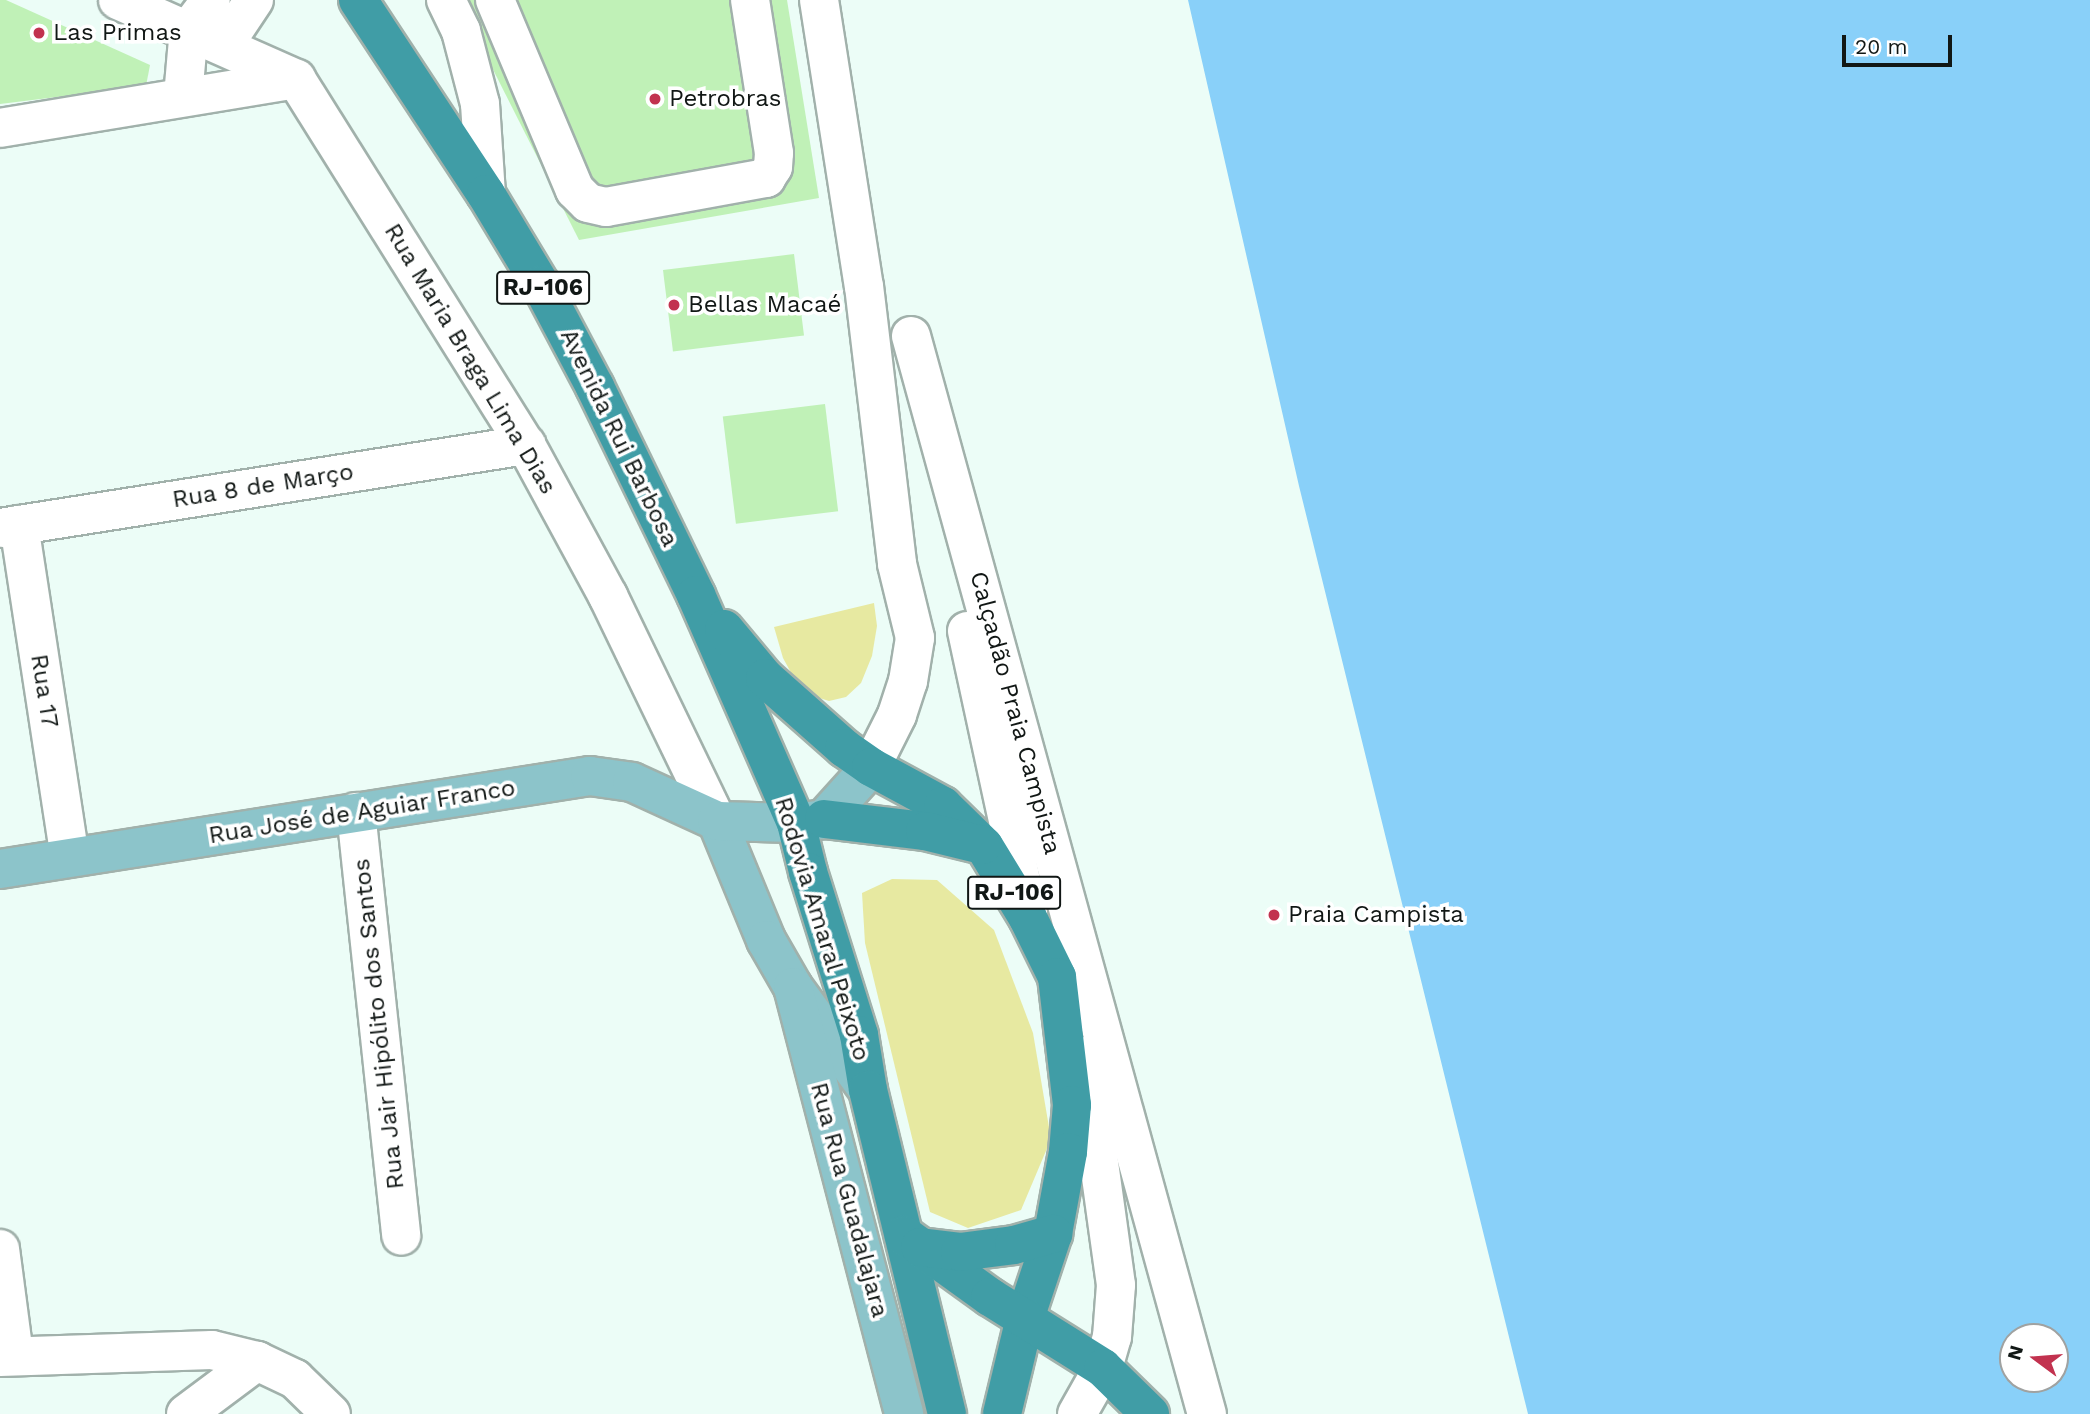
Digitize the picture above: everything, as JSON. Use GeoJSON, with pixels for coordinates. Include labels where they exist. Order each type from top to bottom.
{"type":"FeatureCollection","features":[{"type":"Feature","properties":{"kind":"highway","name":"Avenida Rui Barbosa"},"geometry":{"type":"LineString","coordinates":[[358,0],[486,194],[541,285],[595,387],[696,595]]}},
{"type":"Feature","properties":{"kind":"highway","name":"RJ-106"},"geometry":{"type":"LineString","coordinates":[[696,595],[765,678],[835,740],[871,767],[943,806],[984,846],[1028,918],[1057,977],[1072,1105],[1068,1152],[1053,1234],[1025,1318],[1002,1414]]}},
{"type":"Feature","properties":{"kind":"highway","name":"Rodovia Amaral Peixoto"},"geometry":{"type":"LineString","coordinates":[[696,595],[810,821],[808,873],[859,1035],[868,1090],[912,1241],[947,1414]]}},
{"type":"Feature","properties":{"kind":"highway"},"geometry":{"type":"LineString","coordinates":[[810,821],[926,831],[984,846]]}},
{"type":"Feature","properties":{"kind":"highway"},"geometry":{"type":"LineString","coordinates":[[912,1241],[960,1252],[1014,1245],[1053,1234]]}},
{"type":"Feature","properties":{"kind":"highway"},"geometry":{"type":"LineString","coordinates":[[912,1241],[990,1297],[1103,1368],[1150,1414]]}},
{"type":"Feature","properties":{"kind":"main road"},"geometry":{"type":"LineString","coordinates":[[810,821],[871,767]]}},
{"type":"Feature","properties":{"kind":"main road","name":"Rua José de Aguiar Franco"},"geometry":{"type":"LineString","coordinates":[[0,869],[590,776],[632,782],[716,821],[810,821]]}},
{"type":"Feature","properties":{"kind":"main road"},"geometry":{"type":"LineString","coordinates":[[716,821],[766,940],[793,987],[868,1090]]}},
{"type":"Feature","properties":{"kind":"main road","name":"Rua Rua Guadalajara"},"geometry":{"type":"LineString","coordinates":[[793,987],[904,1414]]}},
{"type":"Feature","properties":{"kind":"street"},"geometry":{"type":"LineString","coordinates":[[118,0],[200,14],[224,45],[296,79]]}},
{"type":"Feature","properties":{"kind":"street"},"geometry":{"type":"LineString","coordinates":[[224,45],[254,0]]}},
{"type":"Feature","properties":{"kind":"street"},"geometry":{"type":"LineString","coordinates":[[446,0],[461,31],[480,104],[486,194]]}},
{"type":"Feature","properties":{"kind":"street"},"geometry":{"type":"LineString","coordinates":[[481,0],[532,116],[565,171],[575,181],[597,186],[730,167],[747,153],[726,0]]}},
{"type":"Feature","properties":{"kind":"street"},"geometry":{"type":"LineString","coordinates":[[495,0],[575,190],[588,203],[606,207],[757,182],[766,178],[782,152],[783,142],[761,0]]}},
{"type":"Feature","properties":{"kind":"street"},"geometry":{"type":"LineString","coordinates":[[751,0],[774,153],[773,167]]}},
{"type":"Feature","properties":{"kind":"street"},"geometry":{"type":"LineString","coordinates":[[819,0],[877,387],[897,564],[915,638],[908,681],[897,715],[871,767]]}},
{"type":"Feature","properties":{"kind":"street"},"geometry":{"type":"LineString","coordinates":[[183,97],[200,14]]}},
{"type":"Feature","properties":{"kind":"street"},"geometry":{"type":"LineString","coordinates":[[0,128],[296,79]]}},
{"type":"Feature","properties":{"kind":"street","name":"Rua Maria Braga Lima Dias"},"geometry":{"type":"LineString","coordinates":[[296,79],[526,444],[608,596],[716,821]]}},
{"type":"Feature","properties":{"kind":"street","name":"Calçadão Praia Campista"},"geometry":{"type":"LineString","coordinates":[[911,337],[1207,1414]]}},
{"type":"Feature","properties":{"kind":"street"},"geometry":{"type":"LineString","coordinates":[[877,387],[919,441],[942,519],[1028,918]]}},
{"type":"Feature","properties":{"kind":"street","name":"Rua 8 de Março"},"geometry":{"type":"LineString","coordinates":[[9,526],[526,444]]}},
{"type":"Feature","properties":{"kind":"street","name":"Rua 17"},"geometry":{"type":"LineString","coordinates":[[9,526],[70,856]]}},
{"type":"Feature","properties":{"kind":"street","name":"Rua Jair Hipólito dos Santos"},"geometry":{"type":"LineString","coordinates":[[356,812],[401,1236]]}},
{"type":"Feature","properties":{"kind":"street"},"geometry":{"type":"LineString","coordinates":[[1057,977],[1087,1076],[1116,1285],[1112,1337],[1103,1368],[1077,1414]]}},
{"type":"Feature","properties":{"kind":"street"},"geometry":{"type":"LineString","coordinates":[[0,1249],[7,1356],[212,1350],[257,1361],[295,1379],[331,1414]]}},
{"type":"Feature","properties":{"kind":"street"},"geometry":{"type":"LineString","coordinates":[[186,1414],[257,1361]]}},
{"type":"Feature","properties":{"kind":"green space"},"geometry":{"type":"Polygon","coordinates":[[[874,603],[877,626],[872,656],[861,683],[846,697],[829,701],[810,695],[795,680],[783,658],[774,627],[874,603]]]}},
{"type":"Feature","properties":{"kind":"green space"},"geometry":{"type":"Polygon","coordinates":[[[892,879],[937,880],[994,930],[1033,1033],[1051,1139],[1021,1210],[968,1228],[930,1212],[865,943],[862,893],[892,879]]]}},
{"type":"Feature","properties":{"kind":"water"},"geometry":{"type":"Polygon","coordinates":[[[1188,0],[2090,0],[2090,1414],[1528,1414],[1299,486],[1188,0]]]}},
{"type":"Feature","properties":{"kind":"building","name":"Las Primas"},"geometry":{"type":"Polygon","coordinates":[[[0,0],[6,0],[150,65],[146,86],[0,104],[0,0]]]}},
{"type":"Feature","properties":{"kind":"building","name":"Petrobras"},"geometry":{"type":"Polygon","coordinates":[[[458,0],[787,0],[819,198],[579,240],[458,0]]]}},
{"type":"Feature","properties":{"kind":"building"},"geometry":{"type":"Polygon","coordinates":[[[794,254],[804,335],[673,351],[663,270],[794,254]]]}},
{"type":"Feature","properties":{"kind":"building"},"geometry":{"type":"Polygon","coordinates":[[[825,404],[838,511],[736,524],[723,417],[825,404]]]}},
{"type":"Feature","properties":{"kind":"place","name":"Las Primas"},"geometry":{"type":"Point","coordinates":[39,33]}},
{"type":"Feature","properties":{"kind":"place","name":"Petrobras"},"geometry":{"type":"Point","coordinates":[655,99]}},
{"type":"Feature","properties":{"kind":"place","name":"Bellas Macaé"},"geometry":{"type":"Point","coordinates":[674,305]}},
{"type":"Feature","properties":{"kind":"place","name":"Praia Campista"},"geometry":{"type":"Point","coordinates":[1274,915]}}]}
